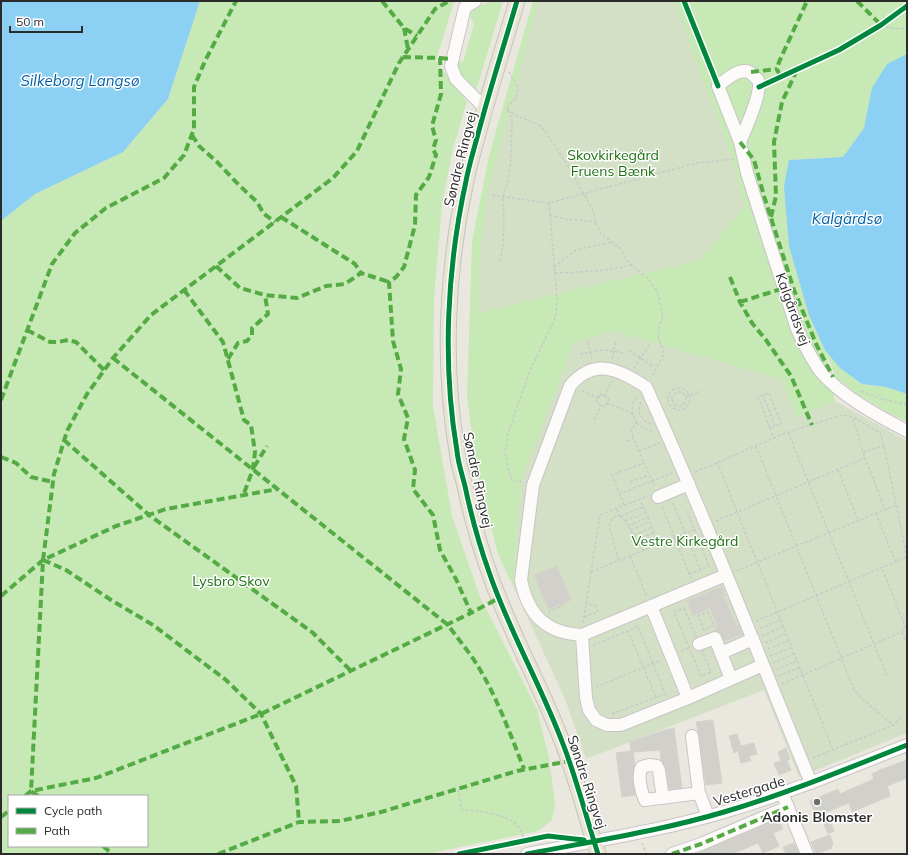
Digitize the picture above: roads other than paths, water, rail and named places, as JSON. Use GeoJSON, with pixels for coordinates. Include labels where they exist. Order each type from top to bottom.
{"type":"FeatureCollection","features":[{"type":"Feature","properties":{"kind":"main road","name":"Søndre Ringvej"},"geometry":{"type":"LineString","coordinates":[[517,1],[485,108],[466,179],[455,238],[450,295],[450,395],[457,452],[472,517],[489,573],[515,638],[552,716],[563,743],[596,848]]}},
{"type":"Feature","properties":{"kind":"street"},"geometry":{"type":"LineString","coordinates":[[475,1],[465,7],[451,66],[456,79],[485,108]]}},
{"type":"Feature","properties":{"kind":"street","name":"Kalgårdsvej"},"geometry":{"type":"LineString","coordinates":[[740,142],[757,97],[759,87],[758,79],[751,72],[744,71],[735,74],[718,86],[740,142],[748,173],[797,329],[810,356],[821,372],[833,384],[876,415],[907,431]]}},
{"type":"Feature","properties":{"kind":"street"},"geometry":{"type":"LineString","coordinates":[[726,575],[582,635],[570,634],[556,630],[542,621],[530,609],[524,595],[521,580],[533,485],[570,386],[577,377],[594,369],[604,368],[629,376],[646,387],[706,524],[715,563],[726,575],[747,625],[759,640],[769,664],[802,763],[811,783]]}},
{"type":"Feature","properties":{"kind":"street"},"geometry":{"type":"LineString","coordinates":[[661,494],[688,480]]}},
{"type":"Feature","properties":{"kind":"street"},"geometry":{"type":"LineString","coordinates":[[651,606],[688,698]]}},
{"type":"Feature","properties":{"kind":"street"},"geometry":{"type":"LineString","coordinates":[[582,635],[585,691],[589,710],[596,720],[607,725],[621,725],[769,664]]}},
{"type":"Feature","properties":{"kind":"street"},"geometry":{"type":"LineString","coordinates":[[699,644],[715,638],[731,679]]}},
{"type":"Feature","properties":{"kind":"street"},"geometry":{"type":"LineString","coordinates":[[721,653],[759,640]]}},
{"type":"Feature","properties":{"kind":"street"},"geometry":{"type":"LineString","coordinates":[[692,736],[699,793],[708,816]]}},
{"type":"Feature","properties":{"kind":"street","name":"Vestergade"},"geometry":{"type":"LineString","coordinates":[[527,854],[596,848],[708,816],[782,794],[907,745]]}},
{"type":"Feature","properties":{"kind":"street"},"geometry":{"type":"LineString","coordinates":[[663,798],[699,793]]}},
{"type":"Feature","properties":{"kind":"street"},"geometry":{"type":"LineString","coordinates":[[782,794],[807,854]]}},
{"type":"Feature","properties":{"kind":"street"},"geometry":{"type":"LineString","coordinates":[[672,854],[701,844],[788,807]]}},
{"type":"Feature","properties":{"kind":"water","name":"Silkeborg Langsø"},"geometry":{"type":"Polygon","coordinates":[[[1,1],[200,1],[168,99],[123,152],[35,194],[1,221],[1,1]]]}},
{"type":"Feature","properties":{"kind":"water","name":"Kalgårdsø"},"geometry":{"type":"Polygon","coordinates":[[[907,55],[907,394],[886,387],[862,384],[840,368],[825,350],[809,315],[789,246],[784,186],[789,160],[843,157],[864,128],[872,88],[887,64],[907,55]]]}},
{"type":"Feature","properties":{"kind":"place","name":"Adonis Blomster"},"geometry":{"type":"Point","coordinates":[817,802]}},
{"type":"Feature","properties":{"kind":"park label","name":"Skovkirkegård Fruens Bænk"},"geometry":{"type":"Point","coordinates":[613,164]}},
{"type":"Feature","properties":{"kind":"park label","name":"Vestre Kirkegård"},"geometry":{"type":"Point","coordinates":[685,541]}},
{"type":"Feature","properties":{"kind":"park label","name":"Lysbro Skov"},"geometry":{"type":"Point","coordinates":[231,581]}}]}
